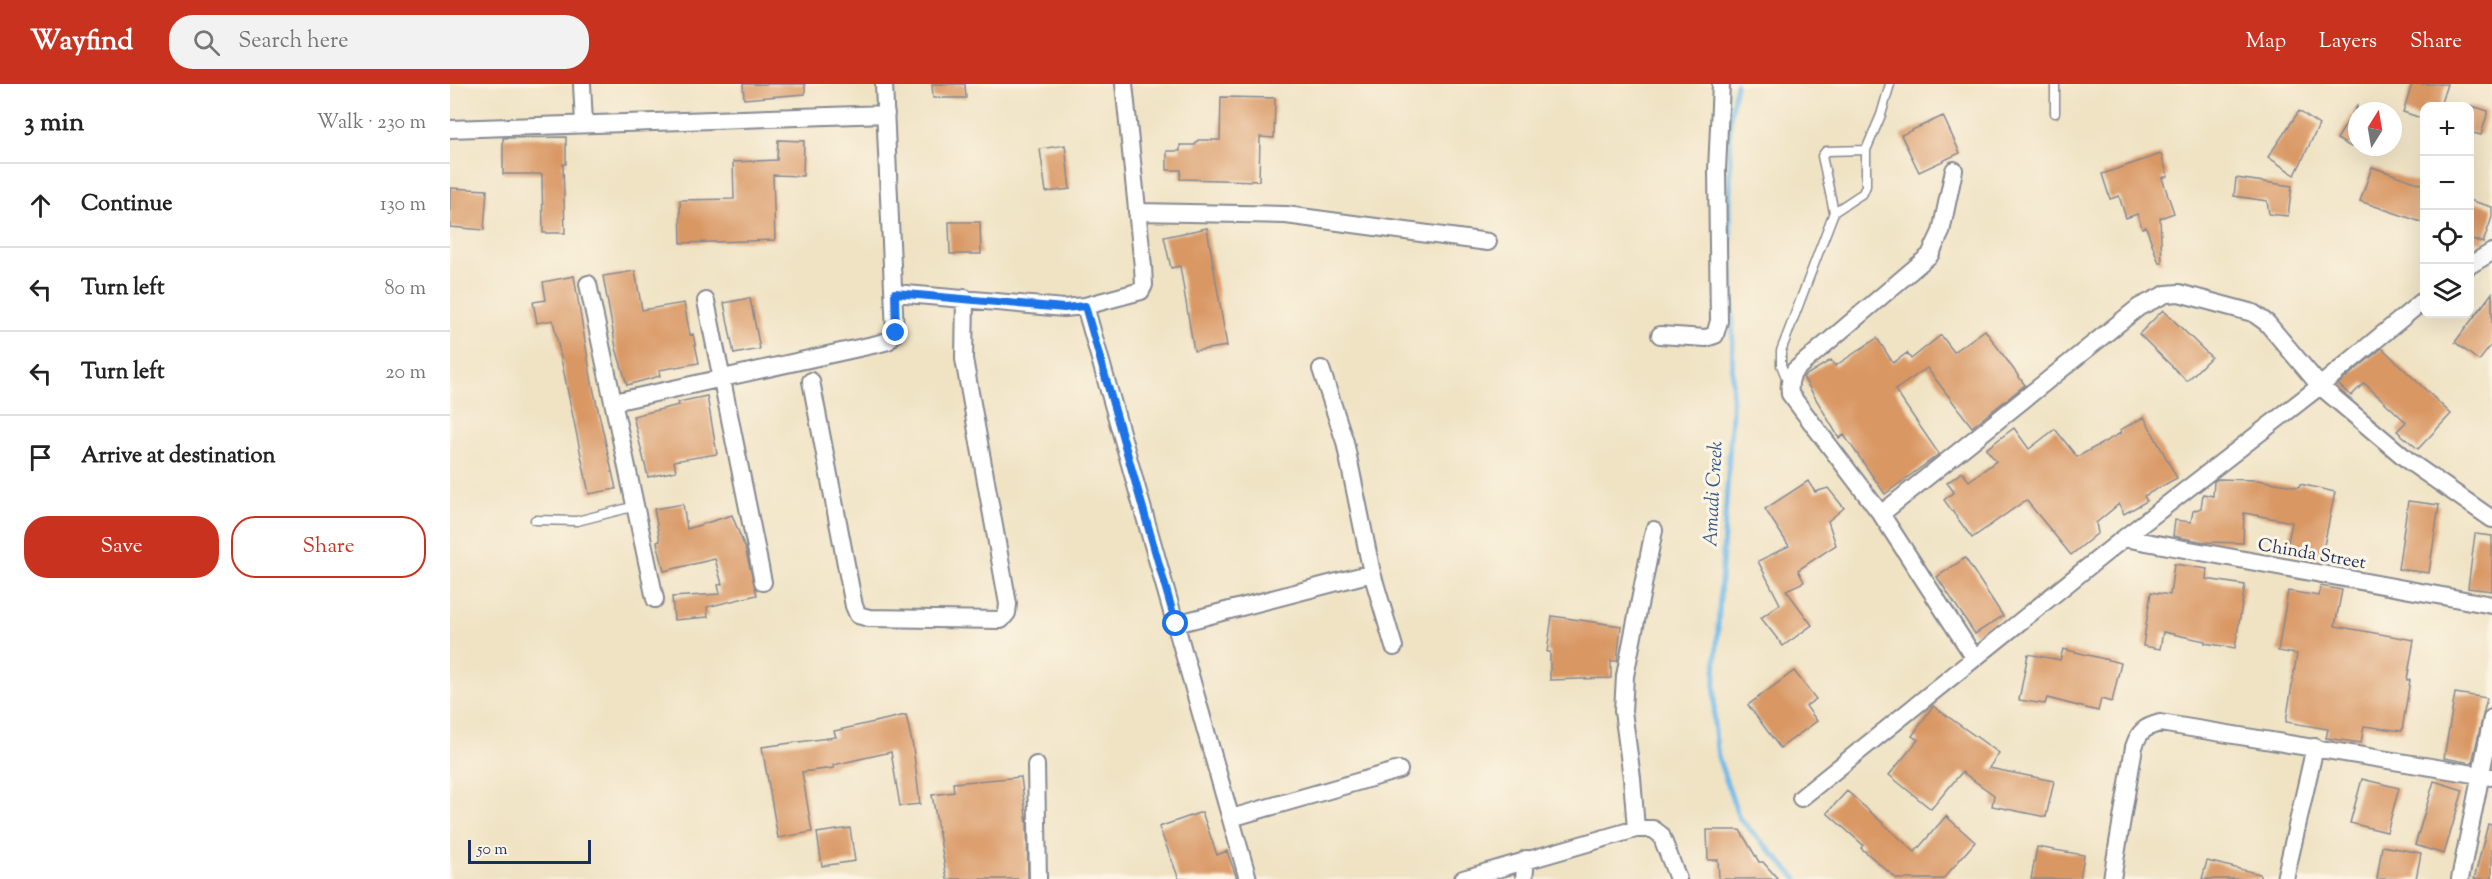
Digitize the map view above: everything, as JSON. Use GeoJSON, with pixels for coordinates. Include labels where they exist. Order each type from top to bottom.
{"type":"FeatureCollection","features":[{"type":"Feature","properties":{"kind":"street"},"geometry":{"type":"LineString","coordinates":[[582,84],[584,123]]}},
{"type":"Feature","properties":{"kind":"street"},"geometry":{"type":"LineString","coordinates":[[614,402],[888,341],[896,333],[884,84]]}},
{"type":"Feature","properties":{"kind":"street"},"geometry":{"type":"LineString","coordinates":[[895,293],[1064,308],[1085,306],[1141,291],[1144,285],[1143,267],[1124,84]]}},
{"type":"Feature","properties":{"kind":"street"},"geometry":{"type":"LineString","coordinates":[[1660,336],[1706,339],[1715,335],[1719,321],[1718,170],[1721,84]]}},
{"type":"Feature","properties":{"kind":"street"},"geometry":{"type":"LineString","coordinates":[[450,129],[886,114]]}},
{"type":"Feature","properties":{"kind":"street"},"geometry":{"type":"LineString","coordinates":[[1954,170],[1941,232],[1930,255],[1796,370],[1790,378],[1789,386],[1790,394],[1881,514],[1974,657]]}},
{"type":"Feature","properties":{"kind":"street"},"geometry":{"type":"LineString","coordinates":[[1137,212],[1286,215],[1488,242]]}},
{"type":"Feature","properties":{"kind":"street"},"geometry":{"type":"LineString","coordinates":[[2471,264],[2492,252]]}},
{"type":"Feature","properties":{"kind":"street"},"geometry":{"type":"LineString","coordinates":[[588,284],[655,599]]}},
{"type":"Feature","properties":{"kind":"street"},"geometry":{"type":"LineString","coordinates":[[1881,514],[2139,307],[2166,294],[2179,293],[2253,313],[2267,322],[2320,386],[2410,462],[2492,519]]}},
{"type":"Feature","properties":{"kind":"street"},"geometry":{"type":"LineString","coordinates":[[811,381],[854,606],[858,615],[868,618],[1001,620],[1007,614],[1008,604],[964,359],[965,298]]}},
{"type":"Feature","properties":{"kind":"street"},"geometry":{"type":"LineString","coordinates":[[706,301],[763,582]]}},
{"type":"Feature","properties":{"kind":"street"},"geometry":{"type":"LineString","coordinates":[[1801,798],[1974,657],[2320,386],[2420,303]]}},
{"type":"Feature","properties":{"kind":"street"},"geometry":{"type":"LineString","coordinates":[[1085,306],[1248,879]]}},
{"type":"Feature","properties":{"kind":"street"},"geometry":{"type":"LineString","coordinates":[[1321,369],[1346,442],[1372,573],[1394,647]]}},
{"type":"Feature","properties":{"kind":"street"},"geometry":{"type":"LineString","coordinates":[[1636,828],[1623,711],[1625,676],[1654,530]]}},
{"type":"Feature","properties":{"kind":"street","name":"Chinda Street"},"geometry":{"type":"LineString","coordinates":[[2124,538],[2492,605]]}},
{"type":"Feature","properties":{"kind":"street"},"geometry":{"type":"LineString","coordinates":[[1176,624],[1372,573]]}},
{"type":"Feature","properties":{"kind":"street"},"geometry":{"type":"LineString","coordinates":[[2460,879],[2487,776],[2492,718]]}},
{"type":"Feature","properties":{"kind":"street"},"geometry":{"type":"LineString","coordinates":[[2112,879],[2134,747],[2142,729],[2160,723],[2487,776]]}},
{"type":"Feature","properties":{"kind":"street"},"geometry":{"type":"LineString","coordinates":[[2284,879],[2315,747]]}},
{"type":"Feature","properties":{"kind":"street"},"geometry":{"type":"LineString","coordinates":[[1036,765],[1038,879]]}},
{"type":"Feature","properties":{"kind":"street"},"geometry":{"type":"LineString","coordinates":[[1231,818],[1399,770]]}},
{"type":"Feature","properties":{"kind":"street"},"geometry":{"type":"LineString","coordinates":[[1462,879],[1636,828],[1653,829],[1661,836],[1678,879]]}},
{"type":"Feature","properties":{"kind":"street"},"geometry":{"type":"LineString","coordinates":[[1524,879],[1526,859]]}},
{"type":"Feature","properties":{"kind":"lane"},"geometry":{"type":"LineString","coordinates":[[1834,212],[1863,193],[1866,186],[1866,150],[1881,115],[1890,84]]}},
{"type":"Feature","properties":{"kind":"lane"},"geometry":{"type":"LineString","coordinates":[[2055,84],[2055,113]]}},
{"type":"Feature","properties":{"kind":"lane"},"geometry":{"type":"LineString","coordinates":[[1789,386],[1781,365],[1781,351],[1834,212],[1822,156],[1826,151],[1833,150],[1866,150]]}},
{"type":"Feature","properties":{"kind":"lane"},"geometry":{"type":"LineString","coordinates":[[535,520],[577,521],[636,506]]}},
{"type":"Feature","properties":{"kind":"building"},"geometry":{"type":"Polygon","coordinates":[[[743,84],[805,84],[805,94],[744,99],[743,84]]]}},
{"type":"Feature","properties":{"kind":"building"},"geometry":{"type":"Polygon","coordinates":[[[932,84],[965,84],[966,98],[933,98],[932,84]]]}},
{"type":"Feature","properties":{"kind":"building"},"geometry":{"type":"Polygon","coordinates":[[[2412,84],[2447,84],[2441,102],[2420,102],[2420,118],[2403,112],[2412,84]]]}},
{"type":"Feature","properties":{"kind":"building"},"geometry":{"type":"Polygon","coordinates":[[[1221,97],[1275,98],[1274,138],[1260,137],[1259,181],[1180,179],[1181,170],[1167,170],[1167,151],[1180,151],[1180,145],[1195,145],[1198,140],[1220,140],[1221,97]]]}},
{"type":"Feature","properties":{"kind":"building"},"geometry":{"type":"Polygon","coordinates":[[[2474,107],[2488,111],[2481,135],[2474,133],[2474,107]]]}},
{"type":"Feature","properties":{"kind":"building"},"geometry":{"type":"Polygon","coordinates":[[[2299,111],[2319,125],[2295,175],[2268,157],[2299,111]]]}},
{"type":"Feature","properties":{"kind":"building"},"geometry":{"type":"Polygon","coordinates":[[[1943,116],[1960,153],[1919,172],[1901,135],[1943,116]]]}},
{"type":"Feature","properties":{"kind":"building"},"geometry":{"type":"Polygon","coordinates":[[[2348,121],[2348,145],[2337,139],[2348,121]]]}},
{"type":"Feature","properties":{"kind":"building"},"geometry":{"type":"Polygon","coordinates":[[[566,137],[566,164],[563,164],[565,233],[543,233],[542,174],[503,174],[503,138],[566,137]]]}},
{"type":"Feature","properties":{"kind":"building"},"geometry":{"type":"Polygon","coordinates":[[[778,140],[804,141],[803,176],[773,175],[775,240],[681,243],[680,200],[734,199],[733,162],[777,160],[778,140]]]}},
{"type":"Feature","properties":{"kind":"building"},"geometry":{"type":"Polygon","coordinates":[[[1065,145],[1070,189],[1046,192],[1040,149],[1065,145]]]}},
{"type":"Feature","properties":{"kind":"building"},"geometry":{"type":"Polygon","coordinates":[[[2161,154],[2168,176],[2162,178],[2174,213],[2160,218],[2162,263],[2159,263],[2146,227],[2142,228],[2137,214],[2126,218],[2119,196],[2110,199],[2102,174],[2161,154]]]}},
{"type":"Feature","properties":{"kind":"building"},"geometry":{"type":"Polygon","coordinates":[[[2372,167],[2420,184],[2420,222],[2360,201],[2372,167]]]}},
{"type":"Feature","properties":{"kind":"building"},"geometry":{"type":"Polygon","coordinates":[[[2236,178],[2292,186],[2288,216],[2269,214],[2267,201],[2234,196],[2236,178]]]}},
{"type":"Feature","properties":{"kind":"building"},"geometry":{"type":"Polygon","coordinates":[[[450,188],[487,190],[484,230],[450,227],[450,188]]]}},
{"type":"Feature","properties":{"kind":"building"},"geometry":{"type":"Polygon","coordinates":[[[2474,202],[2492,207],[2492,217],[2483,243],[2474,240],[2474,202]]]}},
{"type":"Feature","properties":{"kind":"building"},"geometry":{"type":"Polygon","coordinates":[[[949,222],[980,222],[981,254],[950,254],[949,222]]]}},
{"type":"Feature","properties":{"kind":"building"},"geometry":{"type":"Polygon","coordinates":[[[1207,228],[1227,346],[1194,351],[1180,266],[1171,268],[1164,237],[1207,228]]]}},
{"type":"Feature","properties":{"kind":"building"},"geometry":{"type":"Polygon","coordinates":[[[635,271],[642,310],[684,303],[690,335],[693,334],[699,363],[659,370],[660,376],[627,385],[616,348],[603,276],[635,271]]]}},
{"type":"Feature","properties":{"kind":"building"},"geometry":{"type":"Polygon","coordinates":[[[574,276],[592,383],[616,489],[589,494],[553,320],[537,323],[533,302],[546,300],[543,282],[574,276]]]}},
{"type":"Feature","properties":{"kind":"building"},"geometry":{"type":"Polygon","coordinates":[[[2492,293],[2492,344],[2479,361],[2455,342],[2492,293]]]}},
{"type":"Feature","properties":{"kind":"building"},"geometry":{"type":"Polygon","coordinates":[[[750,298],[760,349],[734,354],[724,303],[750,298]]]}},
{"type":"Feature","properties":{"kind":"building"},"geometry":{"type":"Polygon","coordinates":[[[2163,310],[2211,357],[2187,381],[2139,334],[2163,310]]]}},
{"type":"Feature","properties":{"kind":"building"},"geometry":{"type":"Polygon","coordinates":[[[1985,330],[2025,385],[1972,427],[1927,368],[1895,390],[1939,454],[1885,494],[1844,435],[1839,438],[1803,377],[1831,360],[1835,366],[1877,338],[1893,363],[1907,353],[1911,359],[1941,335],[1954,352],[1985,330]]]}},
{"type":"Feature","properties":{"kind":"building"},"geometry":{"type":"Polygon","coordinates":[[[2382,348],[2451,414],[2418,449],[2397,431],[2406,422],[2364,383],[2351,396],[2338,384],[2382,348]]]}},
{"type":"Feature","properties":{"kind":"building"},"geometry":{"type":"Polygon","coordinates":[[[707,396],[717,454],[674,461],[676,471],[648,477],[633,416],[707,396]]]}},
{"type":"Feature","properties":{"kind":"building"},"geometry":{"type":"Polygon","coordinates":[[[2144,417],[2177,478],[2144,496],[2147,501],[2124,514],[2119,504],[2096,523],[2098,533],[2071,555],[2026,500],[1972,538],[1944,500],[1954,492],[1947,483],[1962,472],[1969,481],[1996,461],[1986,449],[2014,428],[2029,449],[2055,429],[2077,457],[2121,433],[2120,430],[2144,417]]]}},
{"type":"Feature","properties":{"kind":"building"},"geometry":{"type":"Polygon","coordinates":[[[2218,479],[2257,480],[2299,487],[2300,484],[2335,492],[2321,560],[2286,552],[2292,522],[2244,513],[2243,543],[2205,542],[2173,536],[2175,520],[2191,522],[2193,511],[2201,508],[2203,494],[2213,496],[2214,481],[2218,479]]]}},
{"type":"Feature","properties":{"kind":"building"},"geometry":{"type":"Polygon","coordinates":[[[1808,481],[1815,492],[1828,488],[1844,508],[1828,521],[1836,545],[1798,570],[1804,582],[1786,590],[1812,625],[1783,646],[1761,618],[1780,604],[1758,561],[1789,546],[1765,509],[1808,481]]]}},
{"type":"Feature","properties":{"kind":"building"},"geometry":{"type":"Polygon","coordinates":[[[2408,501],[2439,505],[2429,573],[2398,569],[2408,501]]]}},
{"type":"Feature","properties":{"kind":"building"},"geometry":{"type":"Polygon","coordinates":[[[683,504],[687,529],[732,515],[745,548],[757,595],[707,607],[708,617],[674,620],[672,597],[720,594],[718,585],[722,584],[715,559],[664,571],[657,542],[660,541],[654,509],[683,504]]]}},
{"type":"Feature","properties":{"kind":"building"},"geometry":{"type":"Polygon","coordinates":[[[2475,534],[2492,536],[2492,591],[2468,588],[2475,534]]]}},
{"type":"Feature","properties":{"kind":"building"},"geometry":{"type":"Polygon","coordinates":[[[1965,558],[2003,616],[1975,634],[1937,577],[1965,558]]]}},
{"type":"Feature","properties":{"kind":"building"},"geometry":{"type":"Polygon","coordinates":[[[2174,564],[2207,569],[2206,579],[2245,585],[2235,648],[2163,632],[2160,649],[2143,646],[2151,592],[2170,595],[2174,564]]]}},
{"type":"Feature","properties":{"kind":"building"},"geometry":{"type":"Polygon","coordinates":[[[2321,586],[2342,590],[2335,626],[2414,640],[2402,731],[2364,726],[2361,743],[2326,738],[2328,729],[2286,722],[2297,654],[2278,651],[2288,591],[2319,596],[2321,586]]]}},
{"type":"Feature","properties":{"kind":"building"},"geometry":{"type":"Polygon","coordinates":[[[1552,616],[1621,626],[1617,661],[1611,661],[1611,678],[1550,680],[1550,652],[1547,652],[1552,616]]]}},
{"type":"Feature","properties":{"kind":"building"},"geometry":{"type":"Polygon","coordinates":[[[2063,649],[2121,663],[2112,702],[2101,699],[2098,711],[2047,698],[2045,704],[2019,700],[2028,654],[2060,660],[2063,649]]]}},
{"type":"Feature","properties":{"kind":"building"},"geometry":{"type":"Polygon","coordinates":[[[1794,671],[1816,699],[1806,706],[1817,721],[1780,748],[1748,705],[1794,671]]]}},
{"type":"Feature","properties":{"kind":"building"},"geometry":{"type":"Polygon","coordinates":[[[2455,693],[2487,698],[2472,763],[2444,758],[2455,693]]]}},
{"type":"Feature","properties":{"kind":"building"},"geometry":{"type":"Polygon","coordinates":[[[1933,706],[1999,753],[1989,768],[2054,781],[2046,817],[1992,806],[1994,795],[1962,772],[1931,809],[1889,775],[1918,740],[1912,736],[1933,706]]]}},
{"type":"Feature","properties":{"kind":"building"},"geometry":{"type":"Polygon","coordinates":[[[906,715],[913,747],[920,804],[900,806],[891,752],[833,765],[834,768],[802,772],[812,832],[778,838],[762,747],[836,737],[834,731],[906,715]]]}},
{"type":"Feature","properties":{"kind":"building"},"geometry":{"type":"Polygon","coordinates":[[[1021,777],[1027,824],[1028,879],[947,879],[932,795],[954,792],[953,783],[1021,777]]]}},
{"type":"Feature","properties":{"kind":"building"},"geometry":{"type":"Polygon","coordinates":[[[2362,779],[2399,788],[2387,832],[2350,823],[2362,779]]]}},
{"type":"Feature","properties":{"kind":"building"},"geometry":{"type":"Polygon","coordinates":[[[2434,781],[2463,790],[2444,854],[2415,845],[2434,781]]]}},
{"type":"Feature","properties":{"kind":"building"},"geometry":{"type":"Polygon","coordinates":[[[1847,791],[1915,852],[1946,816],[1975,842],[1943,879],[1897,879],[1861,848],[1863,845],[1827,813],[1847,791]]]}},
{"type":"Feature","properties":{"kind":"building"},"geometry":{"type":"Polygon","coordinates":[[[1202,812],[1217,855],[1227,851],[1237,879],[1179,879],[1159,827],[1202,812]]]}},
{"type":"Feature","properties":{"kind":"building"},"geometry":{"type":"Polygon","coordinates":[[[2488,824],[2492,825],[2492,879],[2474,879],[2488,824]]]}},
{"type":"Feature","properties":{"kind":"building"},"geometry":{"type":"Polygon","coordinates":[[[850,828],[855,861],[822,866],[817,833],[850,828]]]}},
{"type":"Feature","properties":{"kind":"building"},"geometry":{"type":"Polygon","coordinates":[[[1707,830],[1740,830],[1759,862],[1763,862],[1778,879],[1719,879],[1718,860],[1708,860],[1707,830]]]}},
{"type":"Feature","properties":{"kind":"building"},"geometry":{"type":"Polygon","coordinates":[[[2382,846],[2421,853],[2416,879],[2377,879],[2382,846]]]}},
{"type":"Feature","properties":{"kind":"building"},"geometry":{"type":"Polygon","coordinates":[[[2037,847],[2084,855],[2080,879],[2031,879],[2037,847]]]}},
{"type":"Feature","properties":{"kind":"building"},"geometry":{"type":"Polygon","coordinates":[[[2207,861],[2260,874],[2260,879],[2202,879],[2207,861]]]}},
{"type":"Feature","properties":{"kind":"waterway","name":"Amadi Creek"},"geometry":{"type":"LineString","coordinates":[[1736,84],[1730,118],[1732,411],[1715,674],[1714,724],[1718,757],[1739,818],[1797,879]]}},
{"type":"Feature","properties":{"kind":"route"},"geometry":{"type":"LineString","coordinates":[[896,333],[895,293],[1034,306],[1064,308],[1085,306],[1176,624]]}}]}
